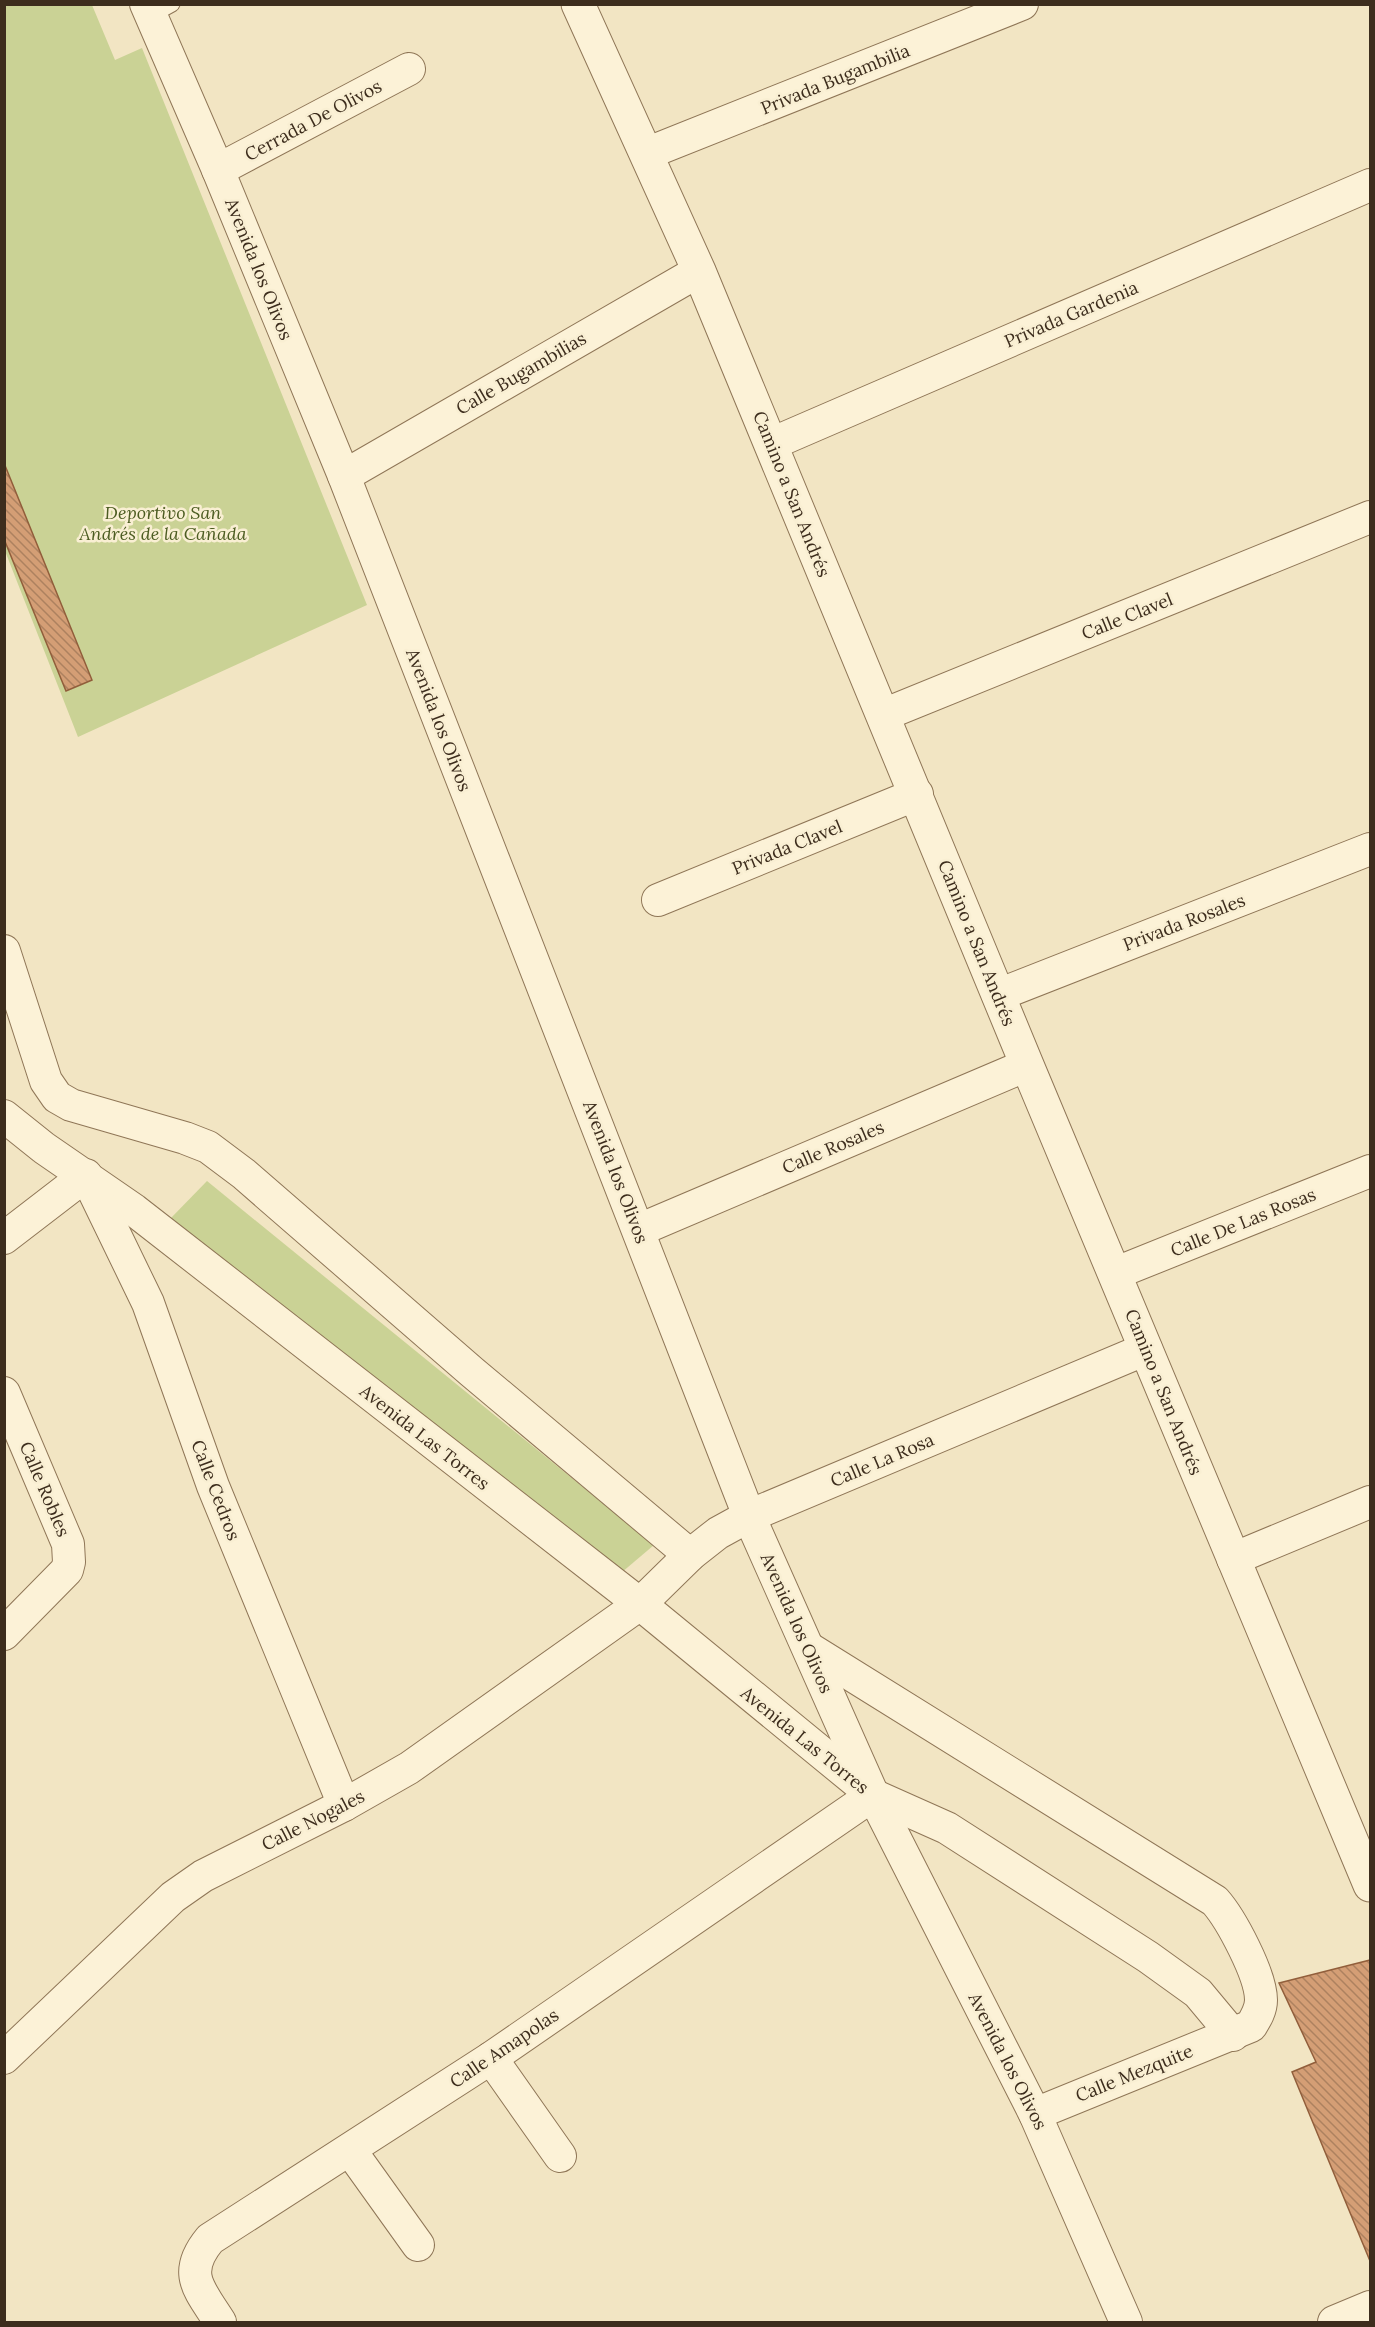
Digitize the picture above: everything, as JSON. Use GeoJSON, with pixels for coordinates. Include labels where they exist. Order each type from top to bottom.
{"type":"FeatureCollection","features":[{"type":"Feature","properties":{"kind":"street","name":"Camino a San Andrés"},"geometry":{"type":"LineString","coordinates":[[578,4],[648,153],[699,271],[1233,1559],[1361,1836],[1371,1885]]}},
{"type":"Feature","properties":{"kind":"street","name":"Privada Bugambilia"},"geometry":{"type":"LineString","coordinates":[[648,153],[1022,4]]}},
{"type":"Feature","properties":{"kind":"street","name":"Avenida los Olivos"},"geometry":{"type":"LineString","coordinates":[[157,8],[218,170],[344,476],[749,1515],[873,1795],[1035,2114],[1122,2321]]}},
{"type":"Feature","properties":{"kind":"street","name":"Cerrada De Olivos"},"geometry":{"type":"LineString","coordinates":[[218,170],[409,69]]}},
{"type":"Feature","properties":{"kind":"street","name":"Privada Gardenia"},"geometry":{"type":"LineString","coordinates":[[771,444],[1371,185]]}},
{"type":"Feature","properties":{"kind":"street","name":"Calle Bugambilias"},"geometry":{"type":"LineString","coordinates":[[344,476],[699,271]]}},
{"type":"Feature","properties":{"kind":"street","name":"Calle Clavel"},"geometry":{"type":"LineString","coordinates":[[883,715],[1371,517]]}},
{"type":"Feature","properties":{"kind":"street","name":"Privada Clavel"},"geometry":{"type":"LineString","coordinates":[[658,900],[917,794]]}},
{"type":"Feature","properties":{"kind":"street","name":"Privada Rosales"},"geometry":{"type":"LineString","coordinates":[[998,995],[1371,849]]}},
{"type":"Feature","properties":{"kind":"street"},"geometry":{"type":"LineString","coordinates":[[4,951],[46,1082],[57,1097],[71,1105],[185,1138],[208,1147],[244,1174],[472,1372],[690,1555]]}},
{"type":"Feature","properties":{"kind":"street","name":"Calle Rosales"},"geometry":{"type":"LineString","coordinates":[[639,1230],[1027,1065]]}},
{"type":"Feature","properties":{"kind":"street","name":"Avenida Las Torres"},"geometry":{"type":"LineString","coordinates":[[4,1116],[44,1148],[86,1175],[640,1604],[873,1795],[947,1828],[1148,1957],[1198,1993],[1233,2035]]}},
{"type":"Feature","properties":{"kind":"street","name":"Calle De Las Rosas"},"geometry":{"type":"LineString","coordinates":[[1116,1273],[1371,1172]]}},
{"type":"Feature","properties":{"kind":"street"},"geometry":{"type":"LineString","coordinates":[[4,1238],[86,1175]]}},
{"type":"Feature","properties":{"kind":"street","name":"Calle Cedros"},"geometry":{"type":"LineString","coordinates":[[86,1175],[148,1303],[213,1486],[344,1806]]}},
{"type":"Feature","properties":{"kind":"street","name":"Calle La Rosa"},"geometry":{"type":"LineString","coordinates":[[640,1604],[690,1555],[718,1533],[749,1515],[1146,1349]]}},
{"type":"Feature","properties":{"kind":"street","name":"Calle Robles"},"geometry":{"type":"LineString","coordinates":[[4,1393],[68,1544],[69,1562],[61,1578],[4,1634]]}},
{"type":"Feature","properties":{"kind":"street"},"geometry":{"type":"LineString","coordinates":[[1233,1559],[1371,1502]]}},
{"type":"Feature","properties":{"kind":"street","name":"Calle Nogales"},"geometry":{"type":"LineString","coordinates":[[4,2058],[172,1897],[203,1876],[344,1806],[409,1768],[640,1604]]}},
{"type":"Feature","properties":{"kind":"street"},"geometry":{"type":"LineString","coordinates":[[810,1649],[1215,1901],[1228,1916],[1248,1958],[1261,1999],[1258,2016],[1251,2026],[1233,2035]]}},
{"type":"Feature","properties":{"kind":"street","name":"Calle Amapolas"},"geometry":{"type":"LineString","coordinates":[[220,2322],[195,2283],[195,2260],[210,2239],[491,2058],[873,1795]]}},
{"type":"Feature","properties":{"kind":"street","name":"Calle Mezquite"},"geometry":{"type":"LineString","coordinates":[[1035,2114],[1233,2035]]}},
{"type":"Feature","properties":{"kind":"street"},"geometry":{"type":"LineString","coordinates":[[491,2058],[560,2156]]}},
{"type":"Feature","properties":{"kind":"street"},"geometry":{"type":"LineString","coordinates":[[350,2150],[418,2245]]}},
{"type":"Feature","properties":{"kind":"street"},"geometry":{"type":"LineString","coordinates":[[1334,2322],[1371,2307]]}},
{"type":"Feature","properties":{"kind":"green space","name":"Deportivo San Andrés de la Cañada"},"geometry":{"type":"Polygon","coordinates":[[[5,5],[92,5],[115,60],[142,48],[367,605],[78,737],[5,551],[5,5]]]}},
{"type":"Feature","properties":{"kind":"green space"},"geometry":{"type":"Polygon","coordinates":[[[207,1181],[654,1545],[621,1573],[170,1219],[207,1181]]]}},
{"type":"Feature","properties":{"kind":"building"},"geometry":{"type":"Polygon","coordinates":[[[4,463],[92,680],[66,691],[4,539],[4,463]]]}},
{"type":"Feature","properties":{"kind":"building"},"geometry":{"type":"Polygon","coordinates":[[[1370,1960],[1370,2261],[1292,2072],[1316,2062],[1279,1983],[1370,1960]]]}}]}
